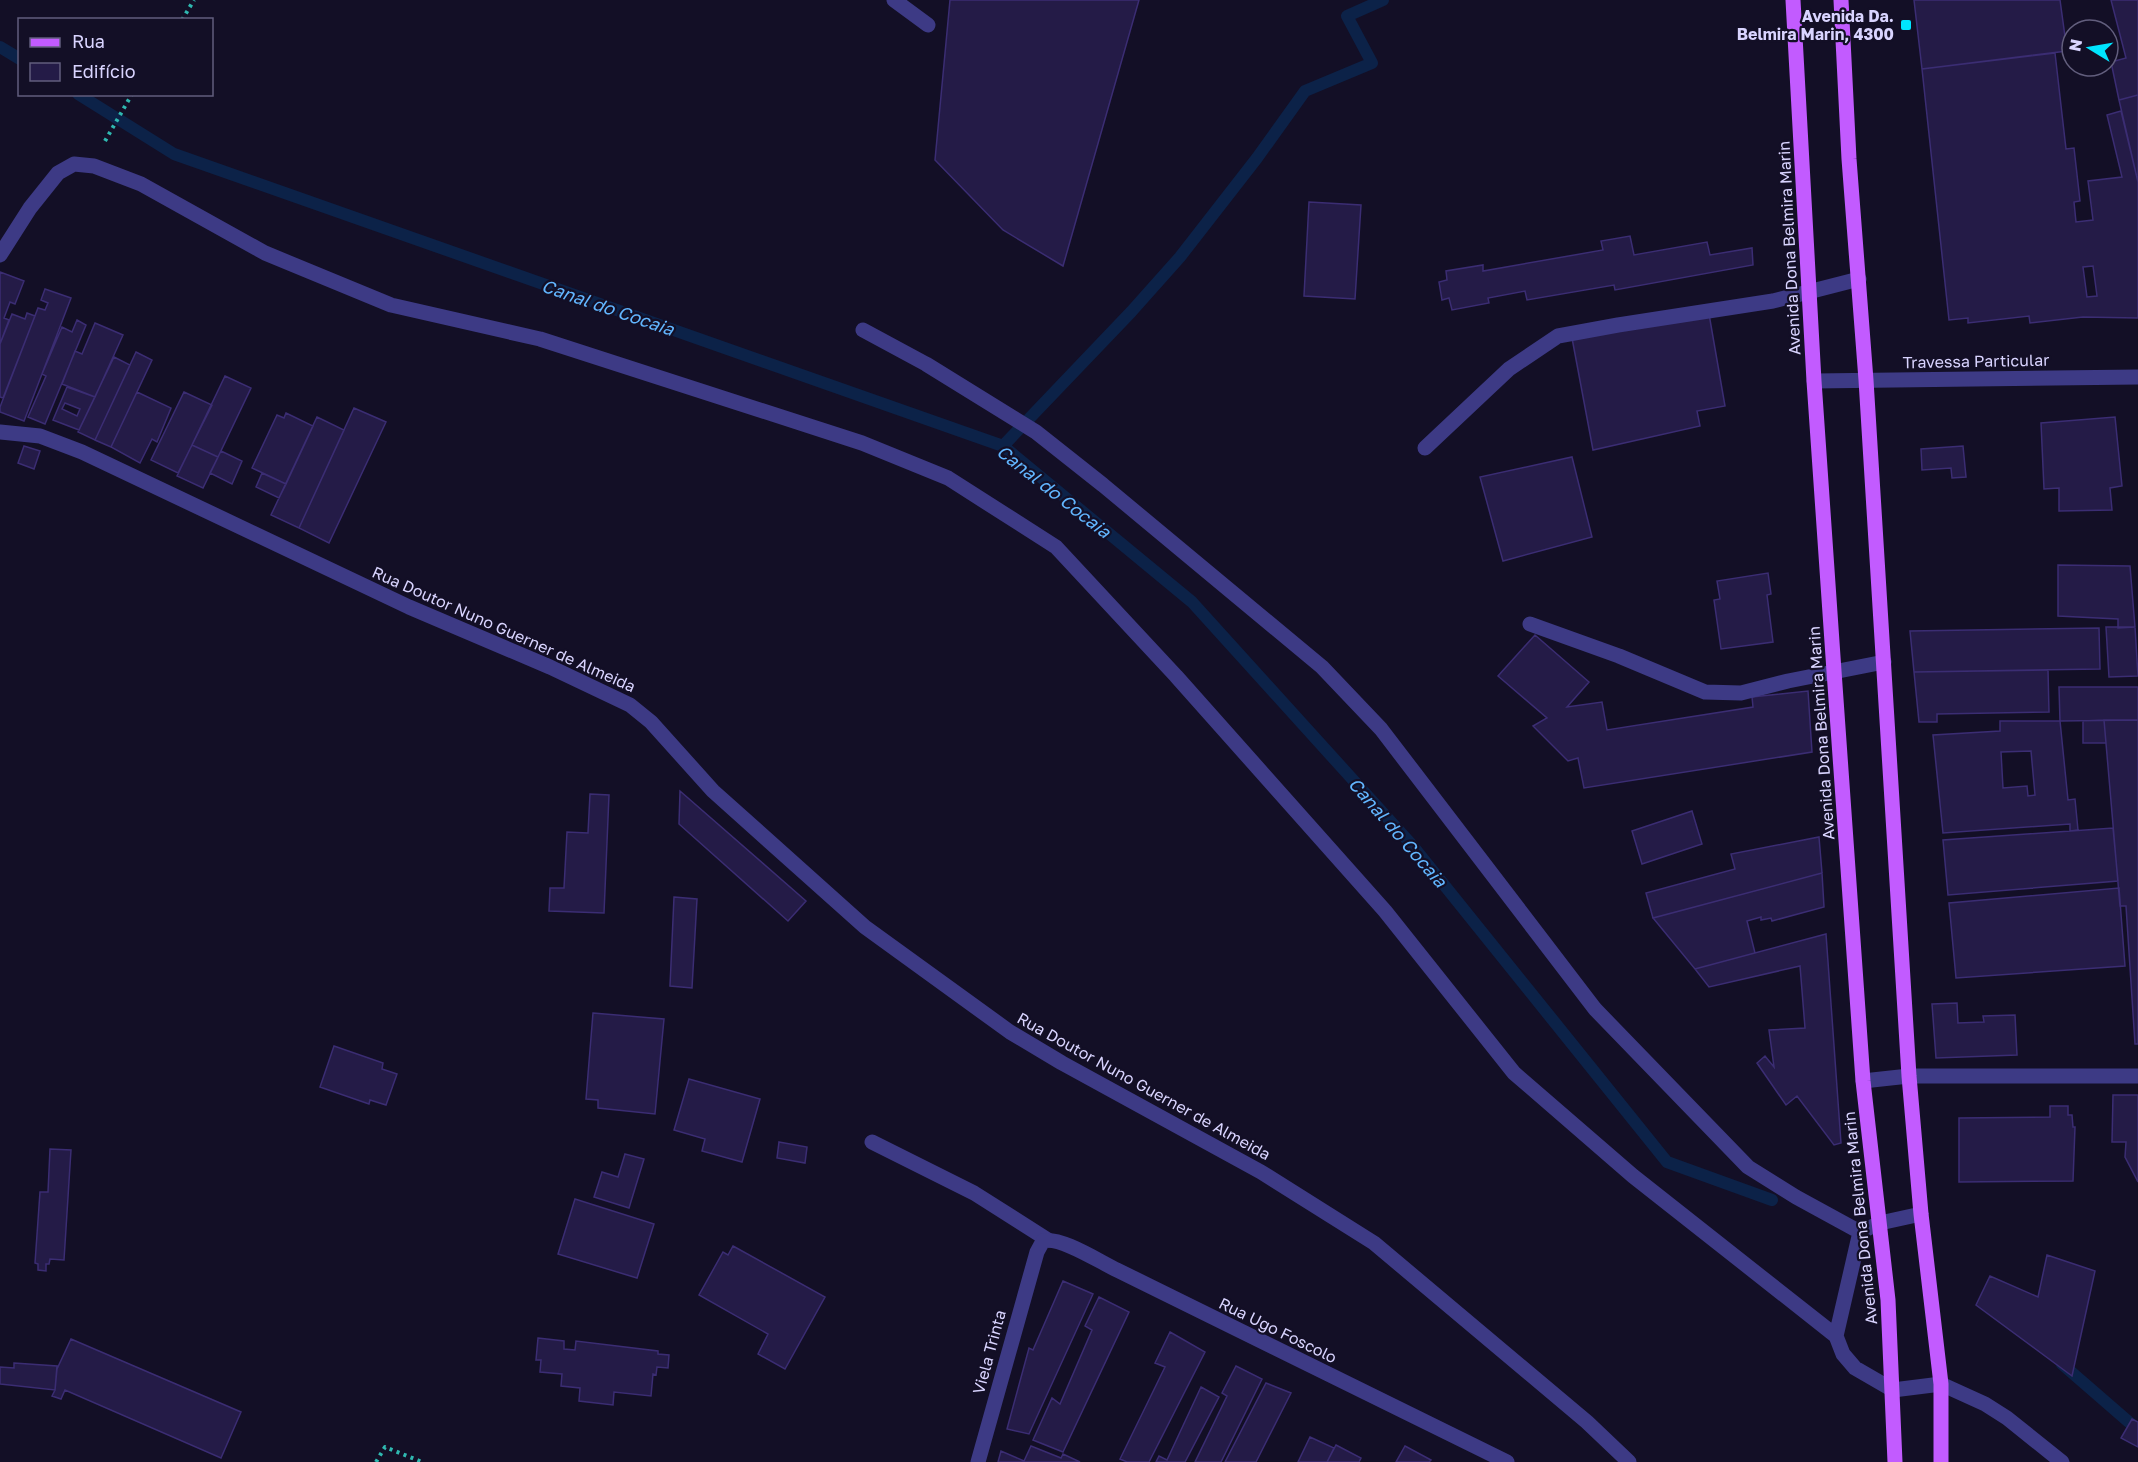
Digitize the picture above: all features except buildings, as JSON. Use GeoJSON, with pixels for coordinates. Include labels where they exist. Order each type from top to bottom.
{"type":"FeatureCollection","features":[{"type":"Feature","properties":{"kind":"main road","name":"Avenida Dona Belmira Marin"},"geometry":{"type":"LineString","coordinates":[[1794,0],[1814,381],[1834,671],[1863,1081],[1880,1223],[1893,1390],[1895,1462]]}},
{"type":"Feature","properties":{"kind":"main road"},"geometry":{"type":"LineString","coordinates":[[1841,0],[1849,159],[1866,380],[1909,1076],[1921,1214],[1941,1384],[1941,1462]]}},
{"type":"Feature","properties":{"kind":"street"},"geometry":{"type":"LineString","coordinates":[[894,0],[928,25]]}},
{"type":"Feature","properties":{"kind":"street"},"geometry":{"type":"LineString","coordinates":[[0,255],[30,208],[58,173],[74,164],[94,166],[141,184],[266,253],[391,305],[540,339],[862,444],[948,478],[1056,547],[1176,676],[1385,911],[1514,1073],[1633,1176],[1836,1336],[1843,1354],[1855,1368],[1893,1390],[1941,1384],[1985,1404],[2007,1418],[2062,1462]]}},
{"type":"Feature","properties":{"kind":"street"},"geometry":{"type":"LineString","coordinates":[[1425,448],[1509,369],[1558,336],[1809,293],[1859,279]]}},
{"type":"Feature","properties":{"kind":"street"},"geometry":{"type":"LineString","coordinates":[[863,330],[926,364],[1036,432],[1103,484],[1322,667],[1381,729],[1603,1017],[1748,1167],[1796,1197],[1860,1232]]}},
{"type":"Feature","properties":{"kind":"street","name":"Travessa Particular"},"geometry":{"type":"LineString","coordinates":[[1814,381],[2138,377]]}},
{"type":"Feature","properties":{"kind":"street","name":"Rua Doutor Nuno Guerner de Almeida"},"geometry":{"type":"LineString","coordinates":[[0,432],[40,436],[82,452],[388,597],[568,675],[630,705],[651,722],[713,791],[865,927],[1010,1032],[1261,1172],[1374,1243],[1587,1422],[1629,1462]]}},
{"type":"Feature","properties":{"kind":"street"},"geometry":{"type":"LineString","coordinates":[[1530,624],[1619,656],[1705,692],[1741,693],[1884,662]]}},
{"type":"Feature","properties":{"kind":"street"},"geometry":{"type":"LineString","coordinates":[[1863,1081],[1909,1076],[2138,1076]]}},
{"type":"Feature","properties":{"kind":"street","name":"Rua Ugo Foscolo"},"geometry":{"type":"LineString","coordinates":[[872,1142],[974,1193],[1048,1240],[1054,1240],[1086,1255],[1507,1462]]}},
{"type":"Feature","properties":{"kind":"street"},"geometry":{"type":"LineString","coordinates":[[1860,1232],[1880,1223],[1921,1214]]}},
{"type":"Feature","properties":{"kind":"street"},"geometry":{"type":"LineString","coordinates":[[1836,1336],[1860,1232]]}},
{"type":"Feature","properties":{"kind":"street","name":"Viela Trinta"},"geometry":{"type":"LineString","coordinates":[[978,1462],[1037,1252],[1043,1241],[1048,1240]]}},
{"type":"Feature","properties":{"kind":"path"},"geometry":{"type":"LineString","coordinates":[[183,18],[194,0]]}},
{"type":"Feature","properties":{"kind":"path"},"geometry":{"type":"LineString","coordinates":[[115,125],[131,96]]}},
{"type":"Feature","properties":{"kind":"path"},"geometry":{"type":"LineString","coordinates":[[375,1462],[385,1448],[422,1462]]}},
{"type":"Feature","properties":{"kind":"waterway"},"geometry":{"type":"LineString","coordinates":[[1003,446],[1131,312],[1180,257],[1257,158],[1305,91],[1372,63],[1347,16],[1383,0]]}},
{"type":"Feature","properties":{"kind":"waterway","name":"Canal do Cocaia"},"geometry":{"type":"LineString","coordinates":[[0,47],[18,58]]}},
{"type":"Feature","properties":{"kind":"waterway","name":"Canal do Cocaia"},"geometry":{"type":"LineString","coordinates":[[81,96],[174,154],[1003,446],[1192,602],[1412,845],[1667,1162],[1772,1200]]}},
{"type":"Feature","properties":{"kind":"waterway"},"geometry":{"type":"LineString","coordinates":[[2062,1364],[2138,1430]]}},
{"type":"Feature","properties":{"kind":"place","name":"Avenida Da. Belmira Marin, 4300"},"geometry":{"type":"Point","coordinates":[1906,25]}}]}
